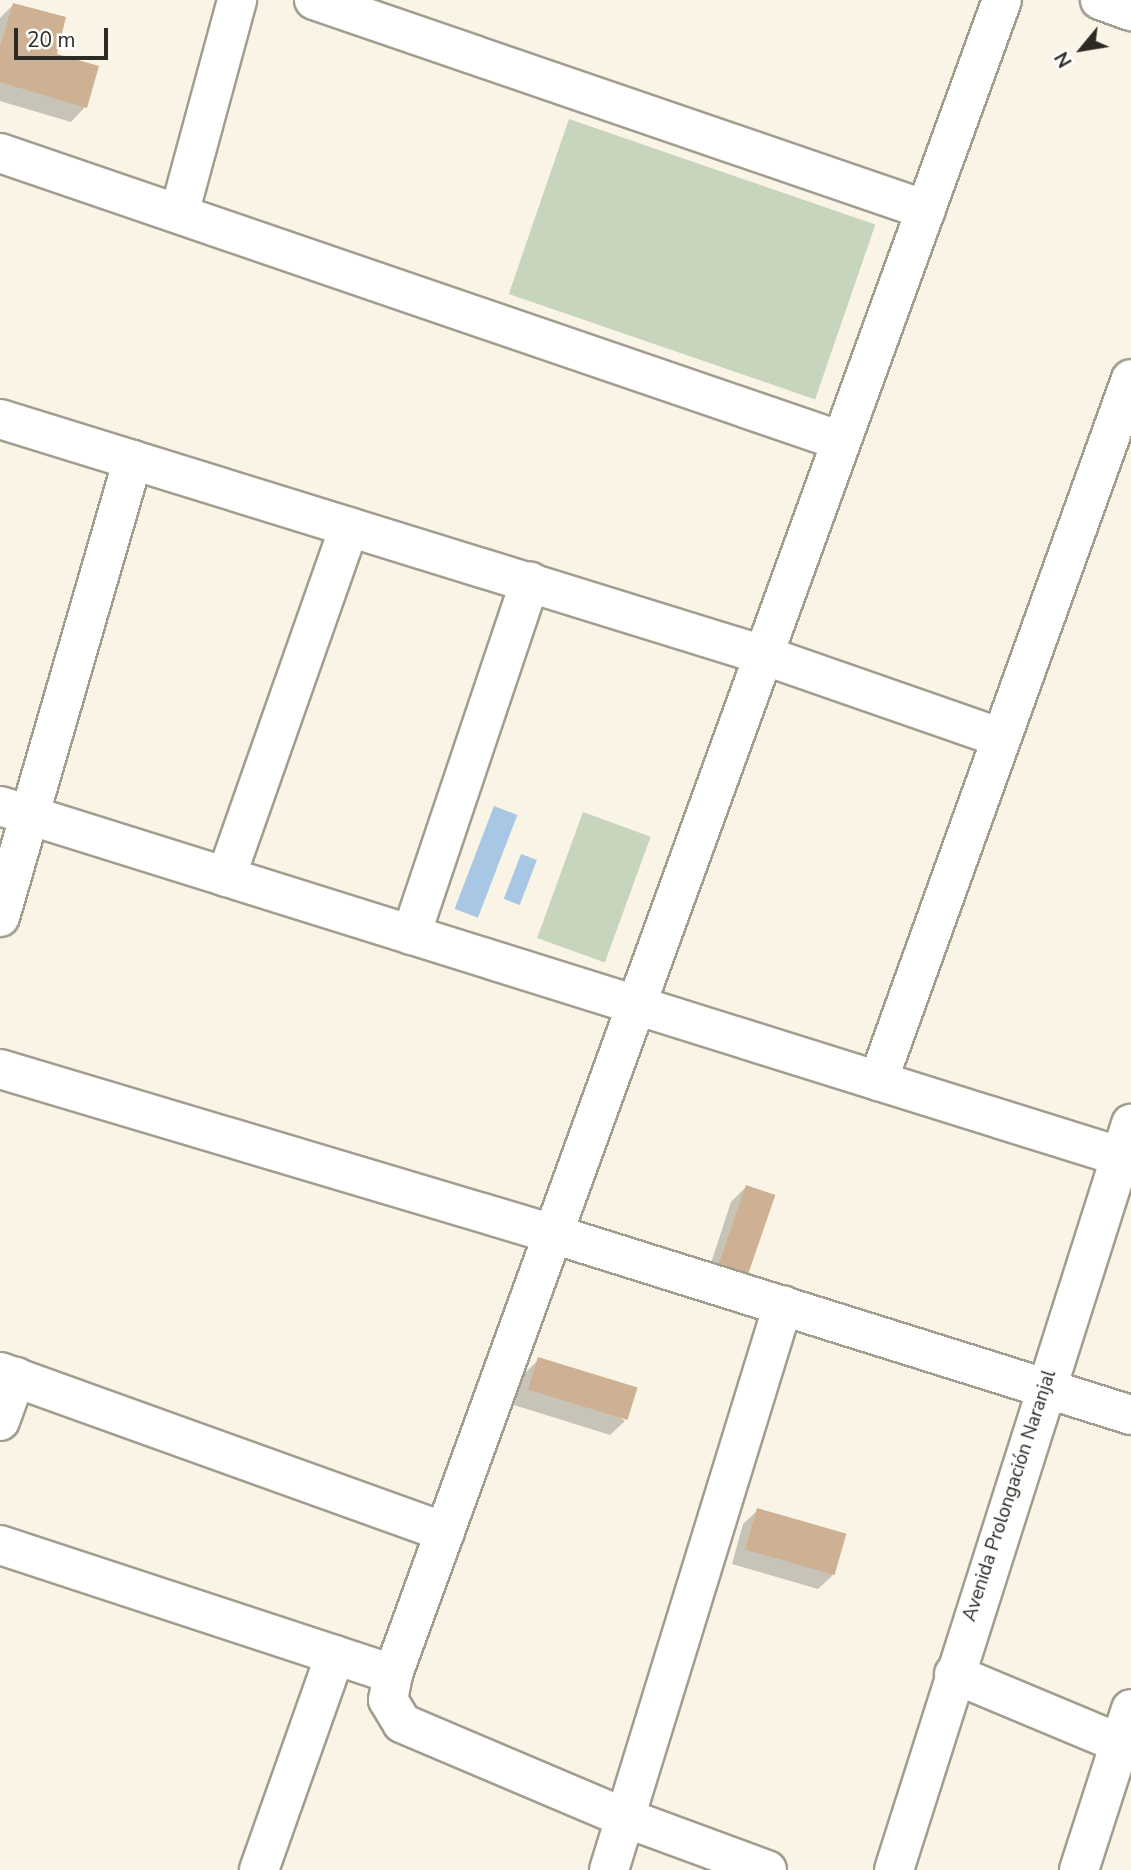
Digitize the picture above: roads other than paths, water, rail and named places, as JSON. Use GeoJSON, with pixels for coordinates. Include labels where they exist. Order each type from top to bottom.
{"type":"FeatureCollection","features":[{"type":"Feature","properties":{"kind":"street"},"geometry":{"type":"LineString","coordinates":[[179,215],[237,0]]}},
{"type":"Feature","properties":{"kind":"street"},"geometry":{"type":"LineString","coordinates":[[314,0],[926,210]]}},
{"type":"Feature","properties":{"kind":"street"},"geometry":{"type":"LineString","coordinates":[[767,1870],[623,1817],[402,1723],[388,1700],[393,1674],[1002,0]]}},
{"type":"Feature","properties":{"kind":"street"},"geometry":{"type":"LineString","coordinates":[[1100,0],[1131,11]]}},
{"type":"Feature","properties":{"kind":"street"},"geometry":{"type":"LineString","coordinates":[[0,153],[841,441]]}},
{"type":"Feature","properties":{"kind":"street"},"geometry":{"type":"LineString","coordinates":[[878,1081],[1131,379]]}},
{"type":"Feature","properties":{"kind":"street"},"geometry":{"type":"LineString","coordinates":[[0,419],[763,655],[1001,738]]}},
{"type":"Feature","properties":{"kind":"street"},"geometry":{"type":"LineString","coordinates":[[0,917],[16,811],[132,460]]}},
{"type":"Feature","properties":{"kind":"street"},"geometry":{"type":"LineString","coordinates":[[226,877],[349,527]]}},
{"type":"Feature","properties":{"kind":"street"},"geometry":{"type":"LineString","coordinates":[[411,935],[530,582]]}},
{"type":"Feature","properties":{"kind":"street"},"geometry":{"type":"LineString","coordinates":[[16,811],[878,1081],[1127,1147]]}},
{"type":"Feature","properties":{"kind":"street"},"geometry":{"type":"LineString","coordinates":[[0,1069],[783,1304],[1045,1385],[1131,1415]]}},
{"type":"Feature","properties":{"kind":"street","name":"Avenida Prolongación Naranjal"},"geometry":{"type":"LineString","coordinates":[[894,1870],[1045,1385],[1127,1147]]}},
{"type":"Feature","properties":{"kind":"street"},"geometry":{"type":"LineString","coordinates":[[609,1870],[623,1817],[783,1304]]}},
{"type":"Feature","properties":{"kind":"street"},"geometry":{"type":"LineString","coordinates":[[0,1421],[8,1375],[445,1532]]}},
{"type":"Feature","properties":{"kind":"street"},"geometry":{"type":"LineString","coordinates":[[0,1545],[393,1674]]}},
{"type":"Feature","properties":{"kind":"street"},"geometry":{"type":"LineString","coordinates":[[259,1870],[334,1655]]}},
{"type":"Feature","properties":{"kind":"street"},"geometry":{"type":"LineString","coordinates":[[954,1674],[1127,1733],[1079,1870]]}},
{"type":"Feature","properties":{"kind":"water"},"geometry":{"type":"Polygon","coordinates":[[[494,806],[517,815],[478,918],[455,909],[494,806]]]}},
{"type":"Feature","properties":{"kind":"water"},"geometry":{"type":"Polygon","coordinates":[[[521,854],[537,860],[520,905],[504,899],[521,854]]]}}]}
